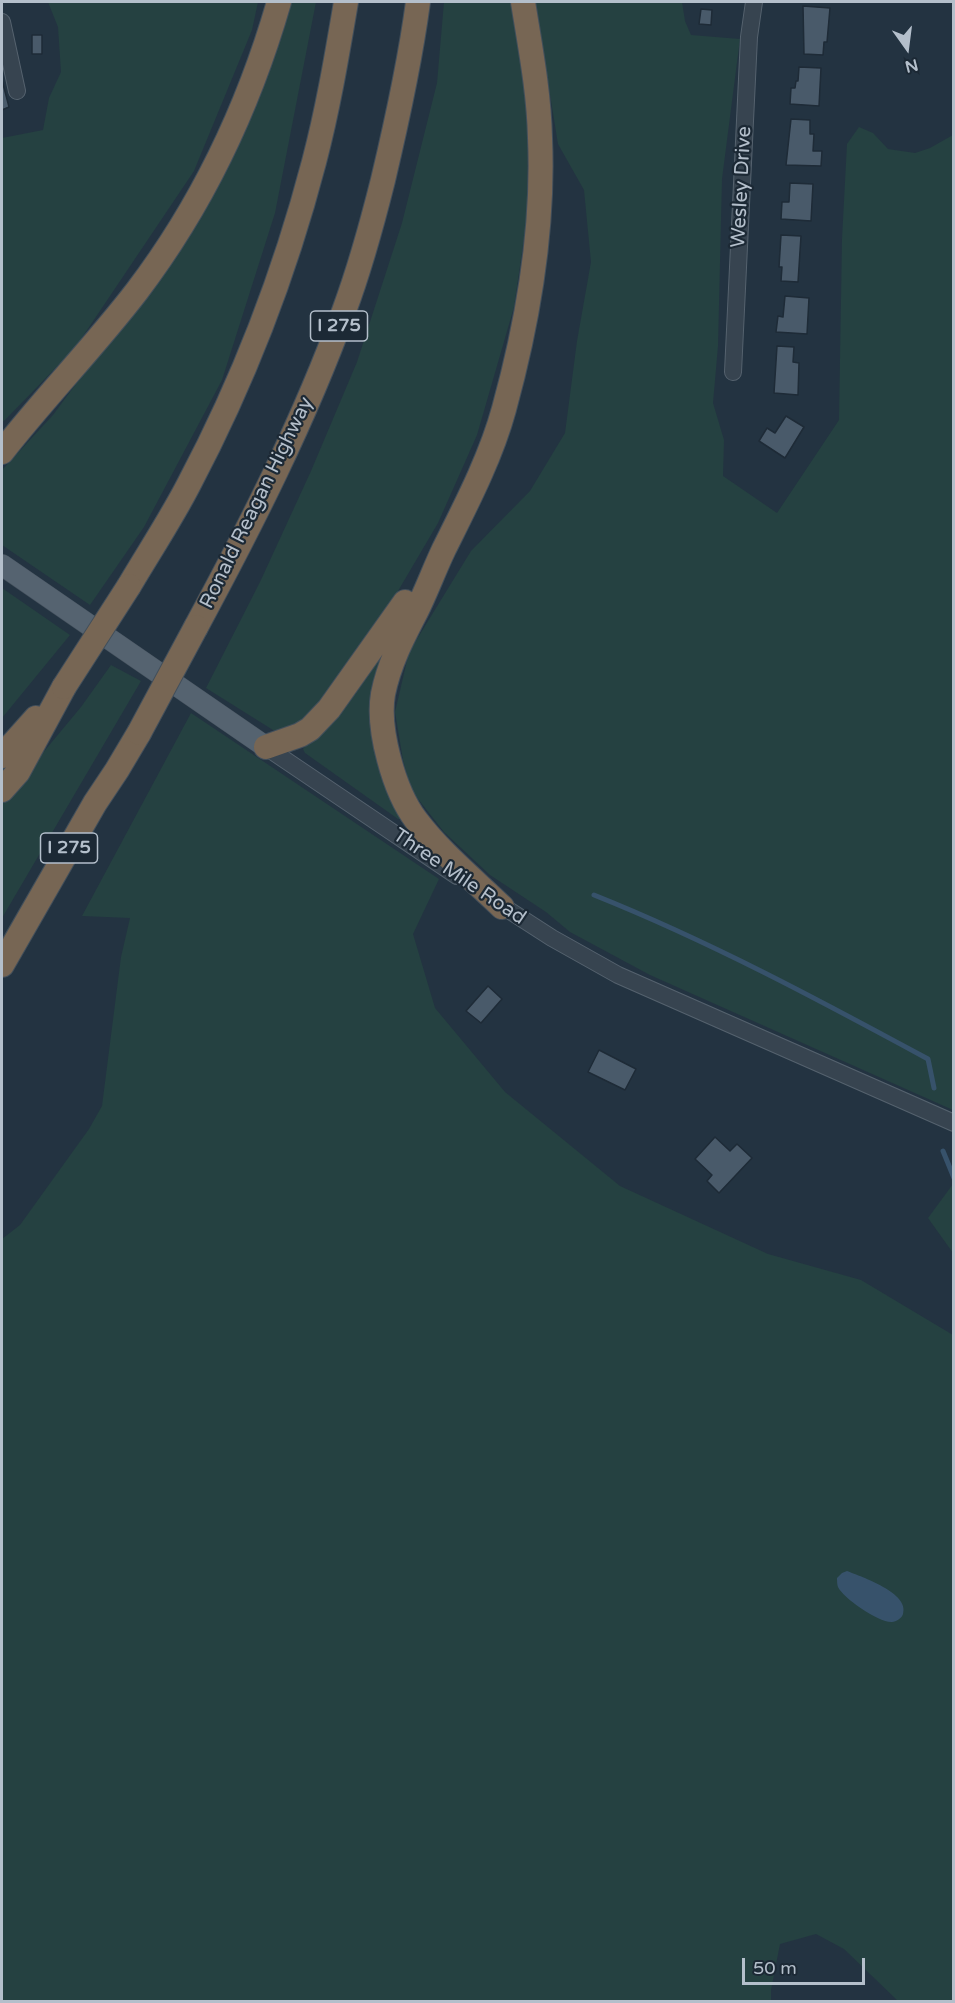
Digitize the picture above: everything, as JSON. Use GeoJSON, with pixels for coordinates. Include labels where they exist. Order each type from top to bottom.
{"type":"FeatureCollection","features":[{"type":"Feature","properties":{"kind":"highway"},"geometry":{"type":"LineString","coordinates":[[5,445],[137,290],[167,249],[191,210],[240,116],[267,43],[279,2]]}},
{"type":"Feature","properties":{"kind":"highway"},"geometry":{"type":"LineString","coordinates":[[2,790],[18,772],[64,687],[129,586],[189,485],[257,339],[314,163],[330,94],[346,2]]}},
{"type":"Feature","properties":{"kind":"highway","name":"Ronald Reagan Highway"},"geometry":{"type":"LineString","coordinates":[[2,965],[95,803],[139,733],[289,447],[345,309],[373,218],[403,90],[418,2]]}},
{"type":"Feature","properties":{"kind":"highway"},"geometry":{"type":"LineString","coordinates":[[502,907],[468,876],[414,818],[399,789],[388,757],[383,696],[390,669],[406,628],[416,612],[474,488],[503,412],[526,320],[538,221],[540,138],[534,69],[523,2]]}},
{"type":"Feature","properties":{"kind":"highway"},"geometry":{"type":"LineString","coordinates":[[266,747],[300,735],[310,729],[329,710],[415,588],[440,558]]}},
{"type":"Feature","properties":{"kind":"highway"},"geometry":{"type":"LineString","coordinates":[[2,756],[64,687]]}},
{"type":"Feature","properties":{"kind":"main road","name":"Three Mile Road"},"geometry":{"type":"LineString","coordinates":[[2,565],[266,747]]}},
{"type":"Feature","properties":{"kind":"street","name":"Wesley Drive"},"geometry":{"type":"LineString","coordinates":[[733,372],[749,37],[754,2]]}},
{"type":"Feature","properties":{"kind":"street"},"geometry":{"type":"LineString","coordinates":[[2,22],[17,91]]}},
{"type":"Feature","properties":{"kind":"street","name":"Three Mile Road"},"geometry":{"type":"LineString","coordinates":[[266,747],[502,907],[618,975],[954,1123]]}},
{"type":"Feature","properties":{"kind":"green space"},"geometry":{"type":"Polygon","coordinates":[[[48,2],[258,2],[252,30],[194,171],[75,348],[2,422],[2,138],[43,130],[49,98],[61,72],[58,27],[48,2]]]}},
{"type":"Feature","properties":{"kind":"green space"},"geometry":{"type":"Polygon","coordinates":[[[286,2],[316,2],[275,213],[222,380],[144,527],[90,605],[2,545],[2,470],[53,415],[190,229],[286,2]]]}},
{"type":"Feature","properties":{"kind":"green space"},"geometry":{"type":"Polygon","coordinates":[[[444,2],[512,2],[524,73],[528,141],[527,218],[514,307],[477,435],[438,523],[388,608],[317,710],[292,728],[273,730],[206,688],[260,582],[311,471],[357,362],[402,223],[437,83],[444,2]]]}},
{"type":"Feature","properties":{"kind":"green space"},"geometry":{"type":"Polygon","coordinates":[[[535,2],[682,2],[685,21],[691,35],[740,39],[722,179],[718,346],[713,403],[724,440],[723,476],[777,513],[839,420],[842,239],[847,144],[859,127],[873,133],[888,149],[915,153],[930,148],[953,135],[953,1110],[650,975],[570,932],[546,912],[490,875],[444,832],[411,790],[403,760],[395,712],[409,652],[471,551],[530,491],[565,433],[577,341],[591,262],[584,190],[558,144],[535,2]]]}},
{"type":"Feature","properties":{"kind":"green space"},"geometry":{"type":"Polygon","coordinates":[[[2,588],[70,635],[2,718],[2,588]]]}},
{"type":"Feature","properties":{"kind":"green space"},"geometry":{"type":"Polygon","coordinates":[[[389,645],[383,661],[404,818],[398,819],[305,753],[303,749],[328,728],[389,645]]]}},
{"type":"Feature","properties":{"kind":"green space"},"geometry":{"type":"Polygon","coordinates":[[[111,665],[141,681],[2,918],[2,802],[81,707],[111,665]]]}},
{"type":"Feature","properties":{"kind":"green space"},"geometry":{"type":"Polygon","coordinates":[[[191,713],[439,879],[413,934],[435,1008],[505,1092],[620,1186],[768,1254],[861,1280],[953,1335],[953,2001],[898,2001],[844,1949],[816,1934],[780,1944],[771,2001],[2,2001],[2,1239],[20,1225],[89,1129],[102,1106],[121,957],[130,918],[82,916],[191,713]]]}},
{"type":"Feature","properties":{"kind":"green space"},"geometry":{"type":"Polygon","coordinates":[[[953,1184],[953,1253],[928,1218],[953,1184]]]}},
{"type":"Feature","properties":{"kind":"water"},"geometry":{"type":"Polygon","coordinates":[[[847,1571],[883,1587],[899,1599],[903,1606],[903,1614],[899,1620],[894,1622],[879,1618],[862,1609],[841,1592],[837,1578],[847,1571]]]}},
{"type":"Feature","properties":{"kind":"building"},"geometry":{"type":"Polygon","coordinates":[[[803,6],[830,8],[827,42],[824,42],[823,55],[804,54],[803,6]]]}},
{"type":"Feature","properties":{"kind":"building"},"geometry":{"type":"Polygon","coordinates":[[[701,9],[712,10],[711,25],[699,24],[701,9]]]}},
{"type":"Feature","properties":{"kind":"building"},"geometry":{"type":"Polygon","coordinates":[[[32,35],[42,35],[42,54],[32,54],[32,35]]]}},
{"type":"Feature","properties":{"kind":"building"},"geometry":{"type":"Polygon","coordinates":[[[799,67],[821,68],[819,106],[790,104],[791,88],[795,88],[796,81],[798,81],[799,67]]]}},
{"type":"Feature","properties":{"kind":"building"},"geometry":{"type":"Polygon","coordinates":[[[2,80],[9,107],[2,110],[2,80]]]}},
{"type":"Feature","properties":{"kind":"building"},"geometry":{"type":"Polygon","coordinates":[[[791,119],[810,120],[810,134],[814,134],[813,151],[822,151],[821,166],[786,165],[791,119]]]}},
{"type":"Feature","properties":{"kind":"building"},"geometry":{"type":"Polygon","coordinates":[[[790,183],[813,184],[811,221],[781,219],[782,202],[789,202],[790,183]]]}},
{"type":"Feature","properties":{"kind":"building"},"geometry":{"type":"Polygon","coordinates":[[[781,235],[801,236],[798,282],[781,281],[782,267],[779,267],[781,235]]]}},
{"type":"Feature","properties":{"kind":"building"},"geometry":{"type":"Polygon","coordinates":[[[785,296],[809,298],[807,334],[776,332],[778,316],[783,317],[785,296]]]}},
{"type":"Feature","properties":{"kind":"building"},"geometry":{"type":"Polygon","coordinates":[[[777,346],[794,347],[793,362],[799,363],[798,395],[774,393],[777,346]]]}},
{"type":"Feature","properties":{"kind":"building"},"geometry":{"type":"Polygon","coordinates":[[[786,416],[804,427],[785,458],[759,441],[767,428],[775,433],[786,416]]]}},
{"type":"Feature","properties":{"kind":"building"},"geometry":{"type":"Polygon","coordinates":[[[488,986],[502,999],[481,1023],[466,1011],[488,986]]]}},
{"type":"Feature","properties":{"kind":"building"},"geometry":{"type":"Polygon","coordinates":[[[599,1050],[636,1069],[625,1090],[588,1072],[599,1050]]]}},
{"type":"Feature","properties":{"kind":"building"},"geometry":{"type":"Polygon","coordinates":[[[715,1137],[730,1151],[737,1144],[752,1158],[719,1193],[707,1181],[712,1175],[695,1159],[715,1137]]]}},
{"type":"Feature","properties":{"kind":"waterway"},"geometry":{"type":"LineString","coordinates":[[594,895],[679,932],[805,993],[928,1059],[934,1088]]}},
{"type":"Feature","properties":{"kind":"waterway"},"geometry":{"type":"LineString","coordinates":[[943,1151],[954,1178]]}}]}
